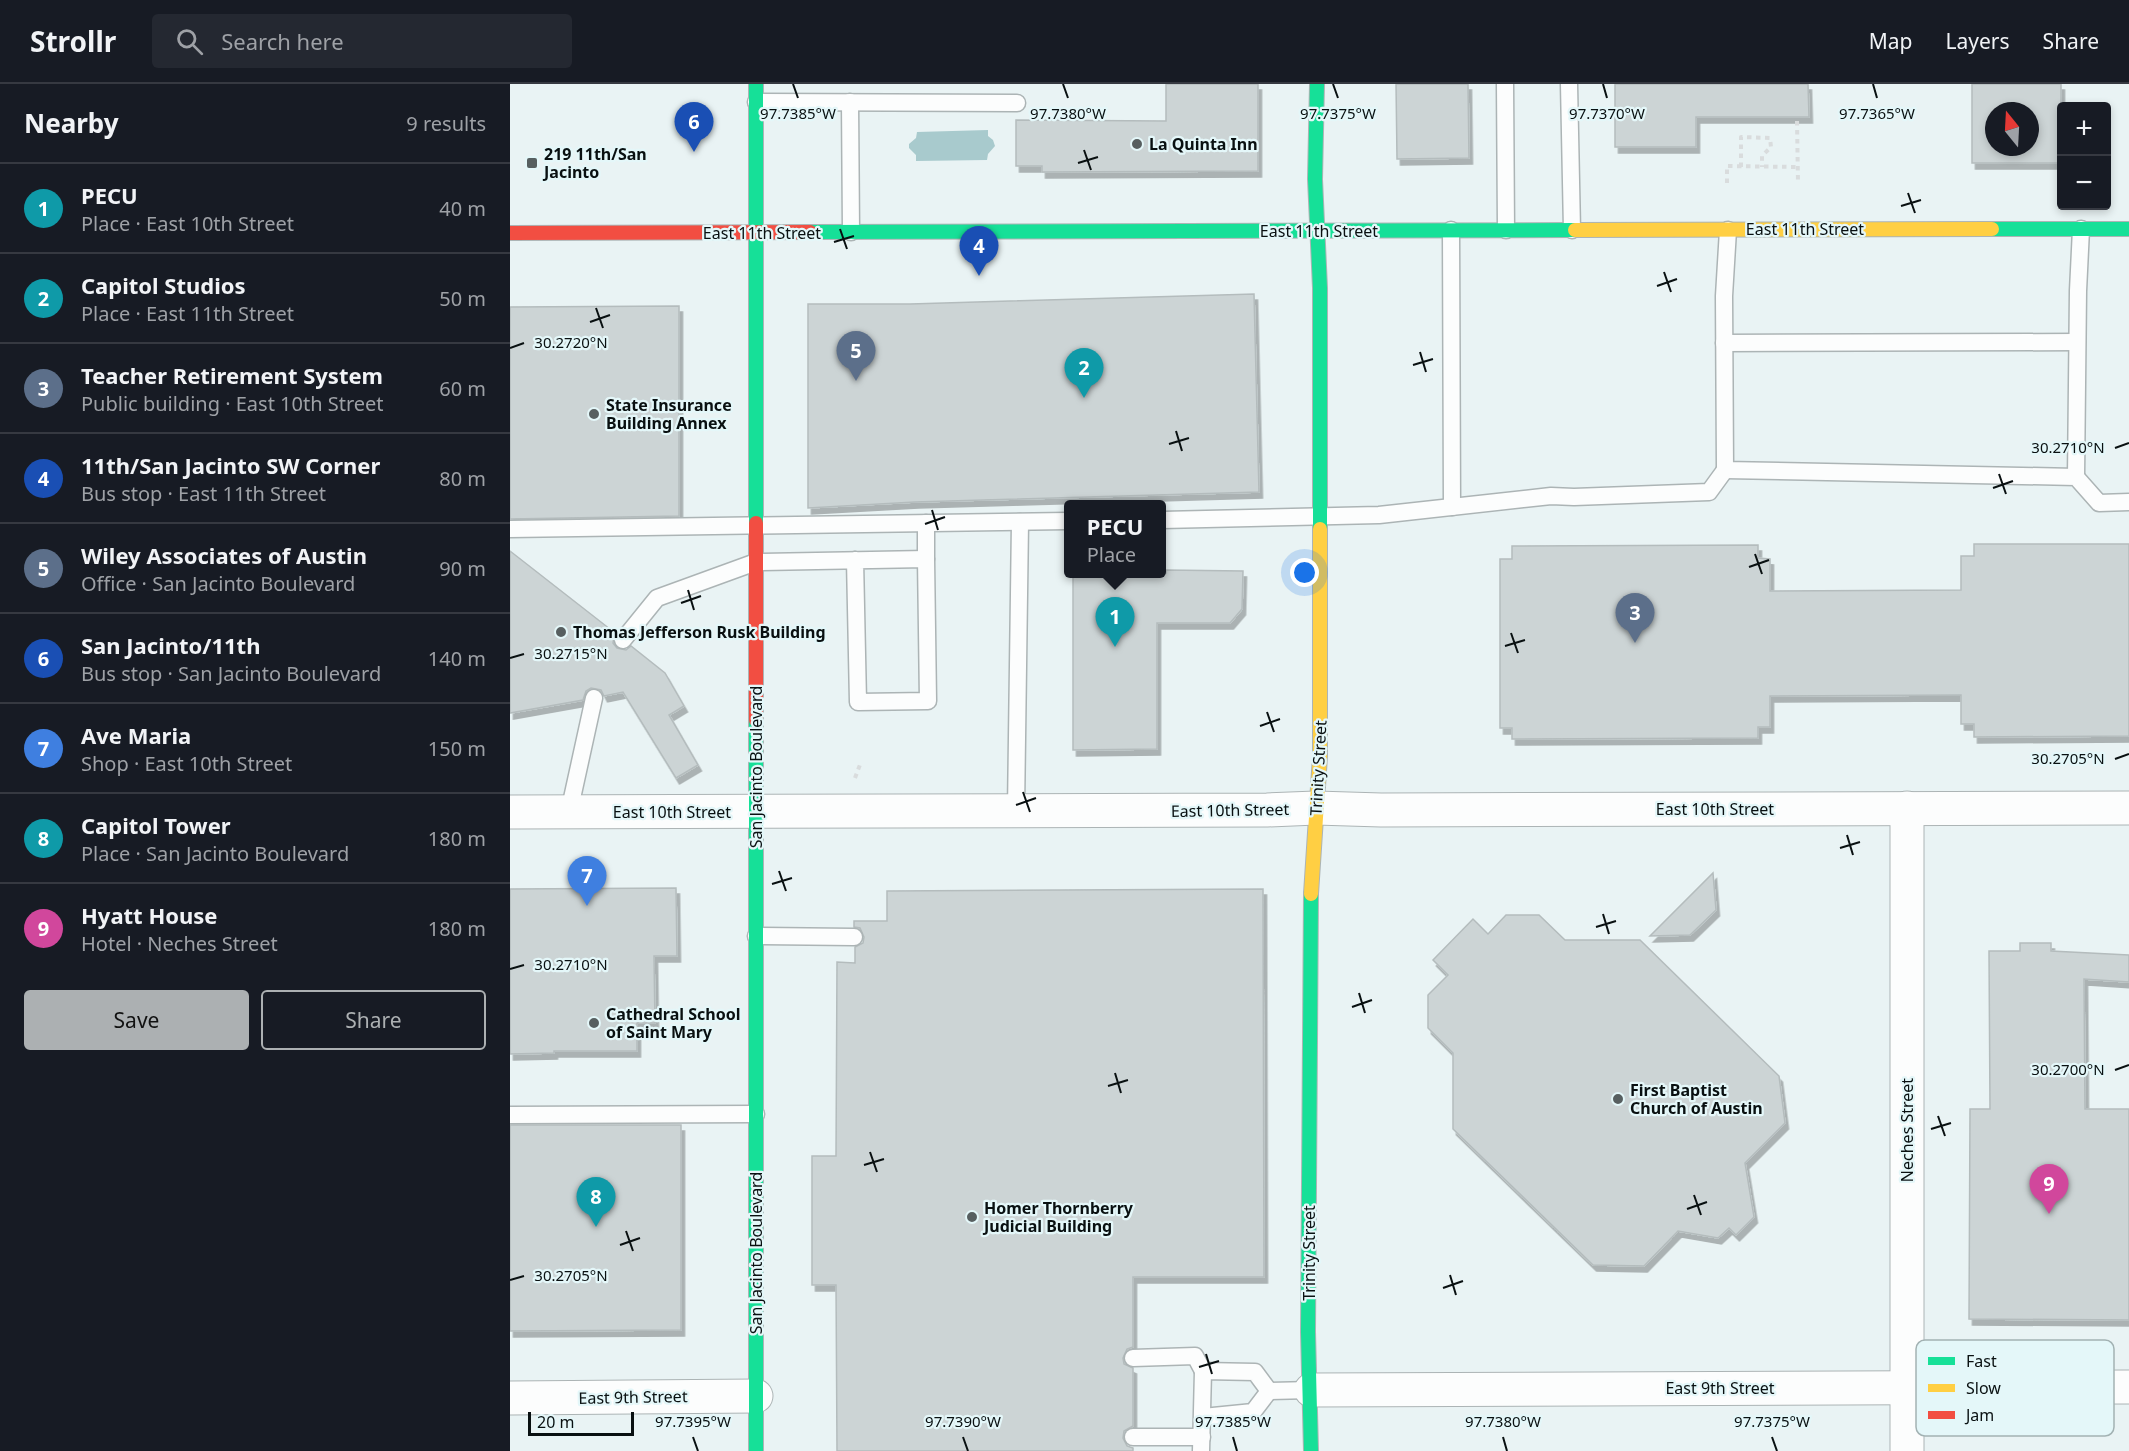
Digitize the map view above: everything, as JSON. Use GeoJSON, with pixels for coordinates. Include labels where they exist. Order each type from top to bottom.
{"type":"FeatureCollection","features":[{"type":"Feature","properties":{"kind":"main road","name":"San Jacinto Boulevard"},"geometry":{"type":"LineString","coordinates":[[756,84],[756,1451]]}},
{"type":"Feature","properties":{"kind":"main road","name":"Trinity Street"},"geometry":{"type":"LineString","coordinates":[[1311,1451],[1308,1321],[1311,873],[1320,756],[1320,288],[1315,179],[1317,84]]}},
{"type":"Feature","properties":{"kind":"main road","name":"East 11th Street"},"geometry":{"type":"LineString","coordinates":[[510,233],[2129,229]]}},
{"type":"Feature","properties":{"kind":"street","name":"East 10th Street"},"geometry":{"type":"LineString","coordinates":[[510,812],[1316,808],[1381,810],[2129,808]]}},
{"type":"Feature","properties":{"kind":"street","name":"Neches Street"},"geometry":{"type":"LineString","coordinates":[[1907,808],[1907,1451]]}},
{"type":"Feature","properties":{"kind":"street","name":"East 9th Street"},"geometry":{"type":"LineString","coordinates":[[1311,1390],[1916,1387]]}},
{"type":"Feature","properties":{"kind":"street","name":"East 9th Street"},"geometry":{"type":"LineString","coordinates":[[510,1398],[756,1396]]}},
{"type":"Feature","properties":{"kind":"lane"},"geometry":{"type":"LineString","coordinates":[[1505,84],[1506,230]]}},
{"type":"Feature","properties":{"kind":"lane"},"geometry":{"type":"LineString","coordinates":[[1569,84],[1572,230]]}},
{"type":"Feature","properties":{"kind":"lane"},"geometry":{"type":"LineString","coordinates":[[756,102],[1017,103]]}},
{"type":"Feature","properties":{"kind":"lane"},"geometry":{"type":"LineString","coordinates":[[850,102],[851,232]]}},
{"type":"Feature","properties":{"kind":"lane"},"geometry":{"type":"LineString","coordinates":[[2081,229],[2076,477],[2099,503],[2129,502]]}},
{"type":"Feature","properties":{"kind":"lane"},"geometry":{"type":"LineString","coordinates":[[1451,230],[1452,507]]}},
{"type":"Feature","properties":{"kind":"lane"},"geometry":{"type":"LineString","coordinates":[[1166,520],[1379,515],[1551,496],[1709,492],[1725,470],[1724,296],[1728,230]]}},
{"type":"Feature","properties":{"kind":"lane"},"geometry":{"type":"LineString","coordinates":[[1724,343],[2077,342]]}},
{"type":"Feature","properties":{"kind":"lane"},"geometry":{"type":"LineString","coordinates":[[1725,470],[2076,477]]}},
{"type":"Feature","properties":{"kind":"lane"},"geometry":{"type":"LineString","coordinates":[[510,529],[1064,521]]}},
{"type":"Feature","properties":{"kind":"lane"},"geometry":{"type":"LineString","coordinates":[[1016,810],[1020,522]]}},
{"type":"Feature","properties":{"kind":"lane"},"geometry":{"type":"LineString","coordinates":[[855,560],[858,702],[928,701],[926,523]]}},
{"type":"Feature","properties":{"kind":"lane"},"geometry":{"type":"LineString","coordinates":[[623,640],[657,598],[756,562],[926,559]]}},
{"type":"Feature","properties":{"kind":"lane"},"geometry":{"type":"LineString","coordinates":[[569,812],[594,698]]}},
{"type":"Feature","properties":{"kind":"lane"},"geometry":{"type":"LineString","coordinates":[[756,936],[855,937]]}},
{"type":"Feature","properties":{"kind":"lane"},"geometry":{"type":"LineString","coordinates":[[510,1115],[756,1114]]}},
{"type":"Feature","properties":{"kind":"lane"},"geometry":{"type":"LineString","coordinates":[[1133,1358],[1195,1356],[1203,1371],[1201,1444],[1133,1437]]}},
{"type":"Feature","properties":{"kind":"lane"},"geometry":{"type":"LineString","coordinates":[[1203,1371],[1255,1372],[1269,1391]]}},
{"type":"Feature","properties":{"kind":"lane"},"geometry":{"type":"LineString","coordinates":[[1269,1391],[1311,1390]]}},
{"type":"Feature","properties":{"kind":"lane"},"geometry":{"type":"LineString","coordinates":[[1203,1417],[1253,1412],[1269,1391]]}},
{"type":"Feature","properties":{"kind":"path"},"geometry":{"type":"LineString","coordinates":[[1797,121],[1798,183]]}},
{"type":"Feature","properties":{"kind":"path"},"geometry":{"type":"LineString","coordinates":[[1741,166],[1741,137],[1770,138],[1771,147],[1762,156],[1762,166]]}},
{"type":"Feature","properties":{"kind":"path"},"geometry":{"type":"LineString","coordinates":[[1727,183],[1727,166],[1797,167]]}},
{"type":"Feature","properties":{"kind":"water"},"geometry":{"type":"Polygon","coordinates":[[[988,130],[988,136],[993,140],[995,146],[988,154],[987,160],[916,161],[916,155],[909,148],[917,132],[988,130]]]}},
{"type":"Feature","properties":{"kind":"building","name":"La Quinta Inn"},"geometry":{"type":"Polygon","coordinates":[[[1166,84],[1258,84],[1258,171],[1042,172],[1042,166],[1016,166],[1016,120],[1166,121],[1166,84]]]}},
{"type":"Feature","properties":{"kind":"building"},"geometry":{"type":"Polygon","coordinates":[[[1396,84],[1468,84],[1469,158],[1397,159],[1396,84]]]}},
{"type":"Feature","properties":{"kind":"building"},"geometry":{"type":"Polygon","coordinates":[[[1615,84],[1808,84],[1809,117],[1696,117],[1696,147],[1615,147],[1615,84]]]}},
{"type":"Feature","properties":{"kind":"building"},"geometry":{"type":"Polygon","coordinates":[[[1972,84],[2061,84],[2061,102],[2057,102],[2057,163],[1972,163],[1972,84]]]}},
{"type":"Feature","properties":{"kind":"building"},"geometry":{"type":"Polygon","coordinates":[[[1254,294],[1259,492],[915,502],[808,508],[808,304],[910,304],[1254,294]]]}},
{"type":"Feature","properties":{"kind":"building","name":"State Insurance Building Annex"},"geometry":{"type":"Polygon","coordinates":[[[679,306],[679,516],[510,519],[510,307],[679,306]]]}},
{"type":"Feature","properties":{"kind":"building"},"geometry":{"type":"Polygon","coordinates":[[[1974,544],[2129,544],[2129,736],[1974,737],[1974,724],[1961,724],[1961,695],[1770,696],[1770,727],[1758,727],[1758,738],[1512,739],[1512,728],[1500,728],[1500,559],[1512,559],[1512,546],[1758,545],[1758,558],[1770,559],[1770,591],[1961,590],[1961,556],[1974,556],[1974,544]]]}},
{"type":"Feature","properties":{"kind":"building","name":"Thomas Jefferson Rusk Building"},"geometry":{"type":"Polygon","coordinates":[[[510,551],[615,633],[613,643],[617,648],[626,650],[631,646],[665,673],[684,706],[669,715],[698,765],[676,778],[623,692],[604,696],[601,690],[591,688],[586,691],[583,700],[510,713],[510,551]]]}},
{"type":"Feature","properties":{"kind":"building"},"geometry":{"type":"Polygon","coordinates":[[[1166,570],[1243,571],[1242,609],[1230,623],[1157,623],[1157,749],[1073,750],[1073,578],[1166,578],[1166,570]]]}},
{"type":"Feature","properties":{"kind":"building"},"geometry":{"type":"Polygon","coordinates":[[[1713,873],[1716,910],[1690,935],[1650,936],[1713,873]]]}},
{"type":"Feature","properties":{"kind":"building","name":"Cathedral School of Saint Mary"},"geometry":{"type":"Polygon","coordinates":[[[676,888],[677,956],[654,956],[655,1023],[637,1023],[637,1051],[554,1051],[554,1053],[510,1054],[510,889],[676,888]]]}},
{"type":"Feature","properties":{"kind":"building","name":"Homer Thornberry Judicial Building"},"geometry":{"type":"Polygon","coordinates":[[[1263,889],[1264,1277],[1133,1277],[1133,1347],[1127,1349],[1123,1358],[1124,1364],[1133,1368],[1133,1426],[1124,1431],[1123,1438],[1127,1446],[1133,1448],[1133,1451],[837,1451],[836,1285],[812,1285],[812,1156],[836,1156],[837,962],[855,963],[855,947],[863,943],[864,937],[860,928],[854,927],[854,921],[887,921],[887,891],[1263,889]]]}},
{"type":"Feature","properties":{"kind":"building","name":"First Baptist Church of Austin"},"geometry":{"type":"Polygon","coordinates":[[[1506,915],[1539,915],[1565,940],[1640,940],[1779,1076],[1785,1123],[1745,1163],[1754,1217],[1736,1235],[1729,1228],[1718,1238],[1678,1231],[1644,1266],[1593,1265],[1453,1129],[1453,1053],[1428,1028],[1428,995],[1448,975],[1433,960],[1473,919],[1488,934],[1506,915]]]}},
{"type":"Feature","properties":{"kind":"building"},"geometry":{"type":"Polygon","coordinates":[[[2020,943],[2051,943],[2051,951],[2129,955],[2129,982],[2084,979],[2085,1109],[2129,1109],[2129,1320],[1969,1319],[1970,1109],[1990,1109],[1989,951],[2020,951],[2020,943]]]}},
{"type":"Feature","properties":{"kind":"building"},"geometry":{"type":"Polygon","coordinates":[[[510,1125],[681,1125],[681,1330],[510,1331],[510,1125]]]}},
{"type":"Feature","properties":{"kind":"traffic: fast"},"geometry":{"type":"LineString","coordinates":[[756,84],[756,523]]}},
{"type":"Feature","properties":{"kind":"traffic: fast"},"geometry":{"type":"LineString","coordinates":[[1317,84],[1315,179],[1320,288],[1320,529]]}},
{"type":"Feature","properties":{"kind":"traffic: fast"},"geometry":{"type":"LineString","coordinates":[[1992,229],[2129,229]]}},
{"type":"Feature","properties":{"kind":"traffic: fast"},"geometry":{"type":"LineString","coordinates":[[810,232],[1575,230]]}},
{"type":"Feature","properties":{"kind":"traffic: fast"},"geometry":{"type":"LineString","coordinates":[[756,720],[756,1451]]}},
{"type":"Feature","properties":{"kind":"traffic: fast"},"geometry":{"type":"LineString","coordinates":[[1311,894],[1308,1332],[1311,1451]]}},
{"type":"Feature","properties":{"kind":"traffic: slow"},"geometry":{"type":"LineString","coordinates":[[1575,230],[1992,229]]}},
{"type":"Feature","properties":{"kind":"traffic: slow"},"geometry":{"type":"LineString","coordinates":[[1311,894],[1320,756],[1320,529]]}},
{"type":"Feature","properties":{"kind":"traffic: jam"},"geometry":{"type":"LineString","coordinates":[[510,233],[810,232]]}},
{"type":"Feature","properties":{"kind":"traffic: jam"},"geometry":{"type":"LineString","coordinates":[[756,523],[756,720]]}},
{"type":"Feature","properties":{"kind":"place","name":"La Quinta Inn"},"geometry":{"type":"Point","coordinates":[1137,144]}},
{"type":"Feature","properties":{"kind":"place","name":"San Jacinto/11th"},"geometry":{"type":"Point","coordinates":[694,152]}},
{"type":"Feature","properties":{"kind":"place","name":"219 11th/San Jacinto"},"geometry":{"type":"Point","coordinates":[532,163]}},
{"type":"Feature","properties":{"kind":"place","name":"11th/San Jacinto SW Corner"},"geometry":{"type":"Point","coordinates":[979,276]}},
{"type":"Feature","properties":{"kind":"place","name":"Wiley Associates of Austin"},"geometry":{"type":"Point","coordinates":[856,381]}},
{"type":"Feature","properties":{"kind":"place","name":"Capitol Studios"},"geometry":{"type":"Point","coordinates":[1084,398]}},
{"type":"Feature","properties":{"kind":"place","name":"State Insurance Building Annex"},"geometry":{"type":"Point","coordinates":[594,414]}},
{"type":"Feature","properties":{"kind":"place","name":"Thomas Jefferson Rusk Building"},"geometry":{"type":"Point","coordinates":[561,632]}},
{"type":"Feature","properties":{"kind":"place","name":"Teacher Retirement System"},"geometry":{"type":"Point","coordinates":[1635,643]}},
{"type":"Feature","properties":{"kind":"place","name":"PECU"},"geometry":{"type":"Point","coordinates":[1115,647]}},
{"type":"Feature","properties":{"kind":"place","name":"Ave Maria"},"geometry":{"type":"Point","coordinates":[587,906]}},
{"type":"Feature","properties":{"kind":"place","name":"Cathedral School of Saint Mary"},"geometry":{"type":"Point","coordinates":[594,1023]}},
{"type":"Feature","properties":{"kind":"place","name":"First Baptist Church of Austin"},"geometry":{"type":"Point","coordinates":[1618,1099]}},
{"type":"Feature","properties":{"kind":"place","name":"Hyatt House"},"geometry":{"type":"Point","coordinates":[2049,1214]}},
{"type":"Feature","properties":{"kind":"place","name":"Homer Thornberry Judicial Building"},"geometry":{"type":"Point","coordinates":[972,1217]}},
{"type":"Feature","properties":{"kind":"place","name":"Capitol Tower"},"geometry":{"type":"Point","coordinates":[596,1227]}}]}
